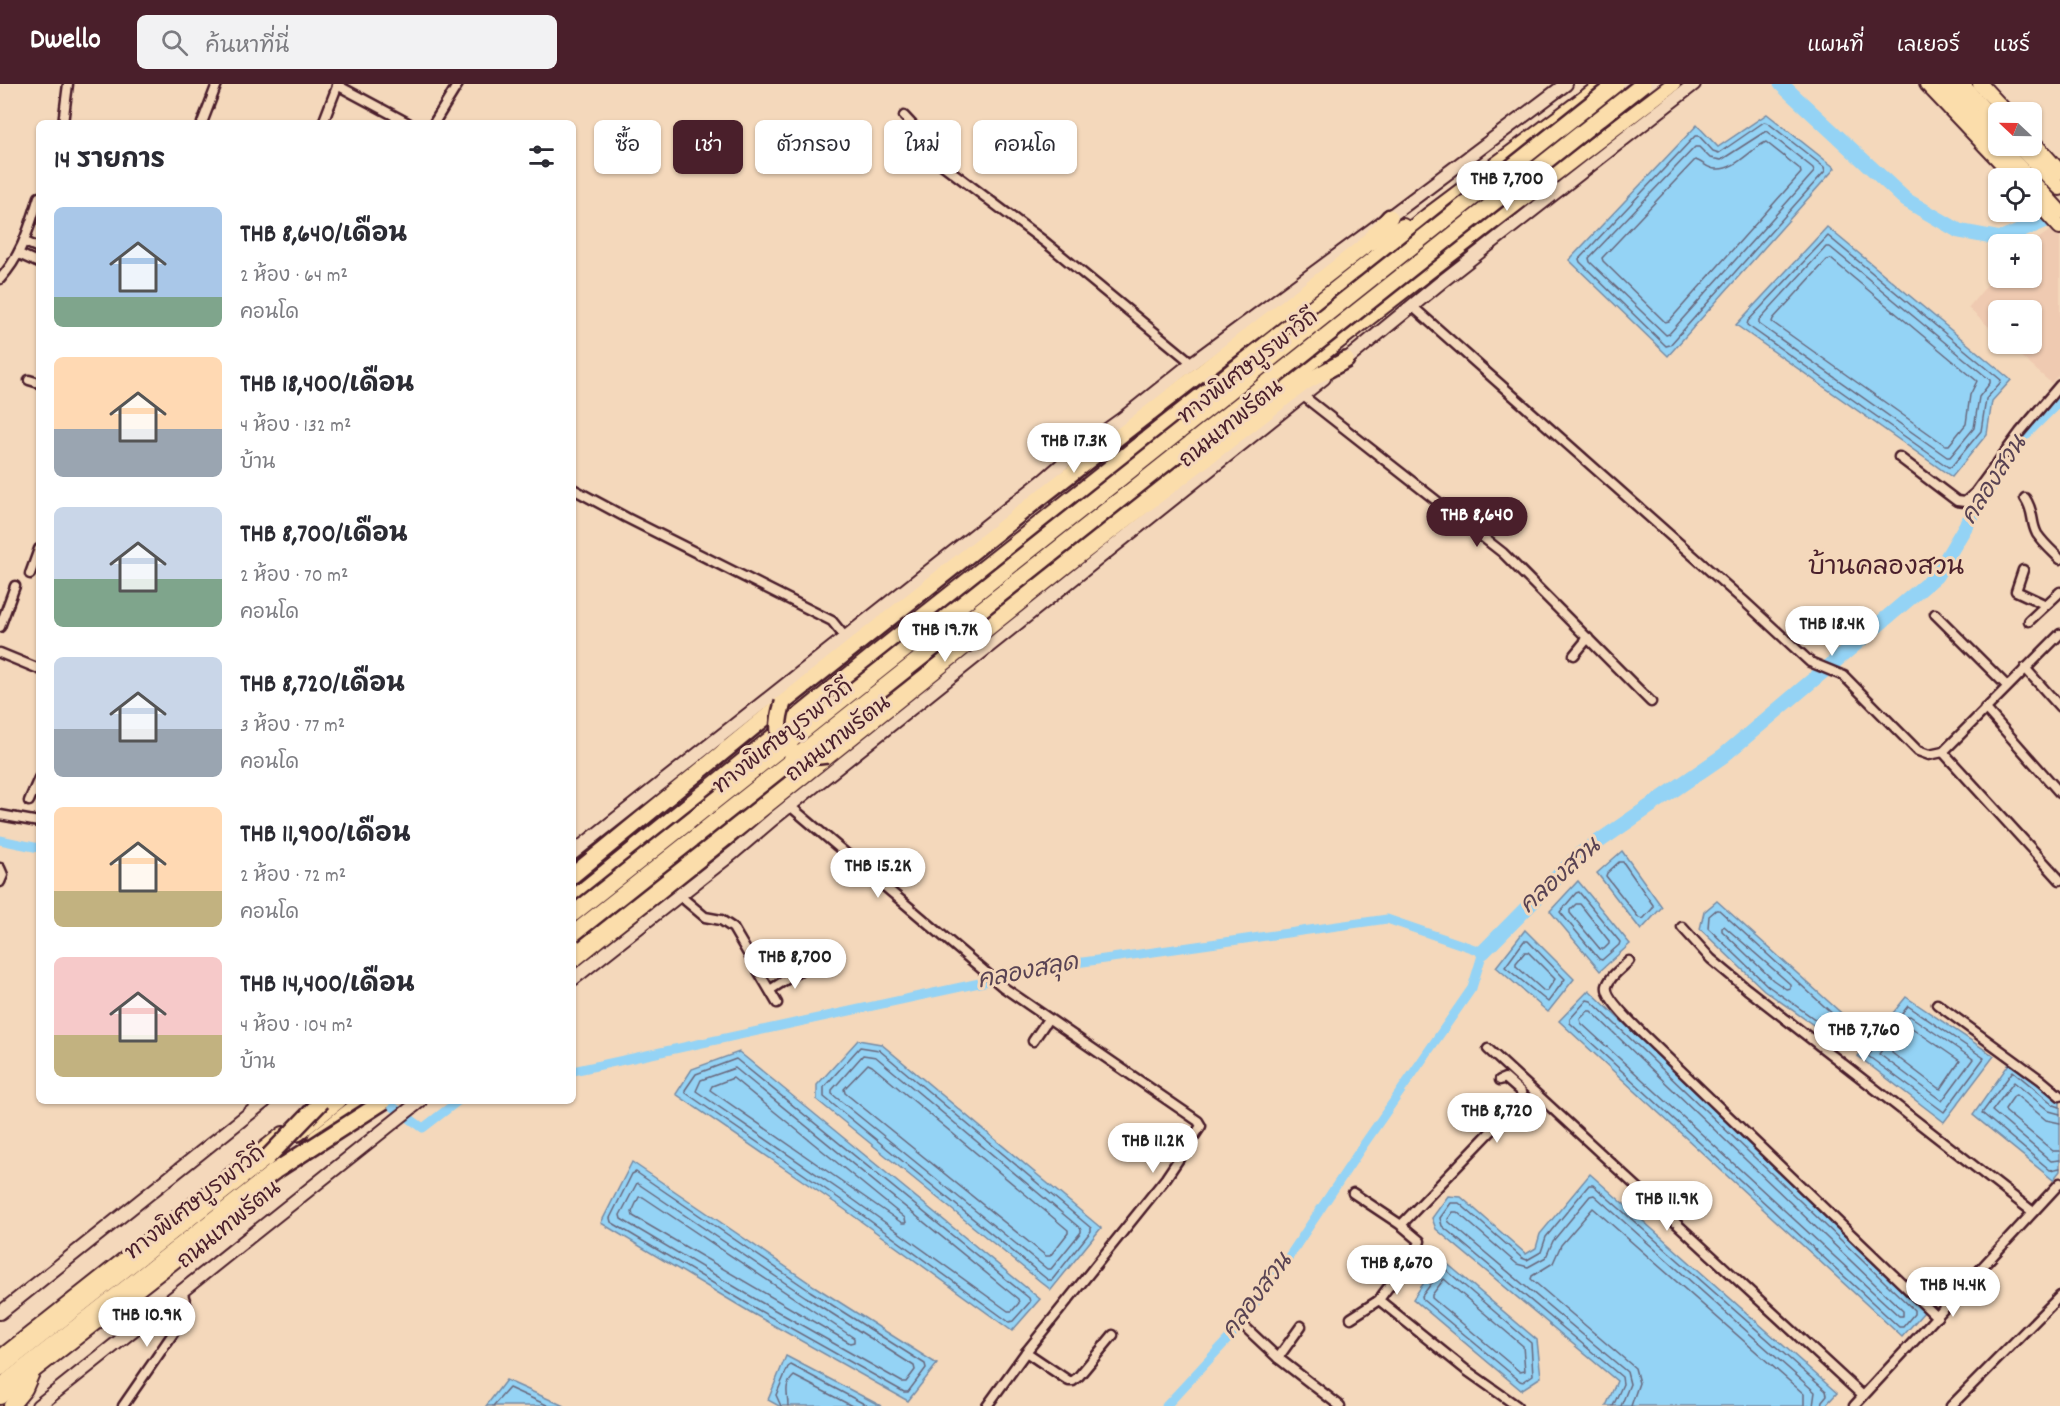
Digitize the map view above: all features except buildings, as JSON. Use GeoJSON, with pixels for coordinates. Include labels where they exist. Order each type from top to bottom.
{"type":"FeatureCollection","features":[{"type":"Feature","properties":{"kind":"highway","name":"ทางพิเศษบูรพาวิถี"},"geometry":{"type":"LineString","coordinates":[[576,912],[1616,84]]}},
{"type":"Feature","properties":{"kind":"highway","name":"ทางพิเศษบูรพาวิถี"},"geometry":{"type":"LineString","coordinates":[[576,932],[1643,84]]}},
{"type":"Feature","properties":{"kind":"highway"},"geometry":{"type":"LineString","coordinates":[[576,873],[783,703],[1036,501],[1363,247],[1390,217]]}},
{"type":"Feature","properties":{"kind":"highway"},"geometry":{"type":"LineString","coordinates":[[576,958],[1068,564],[1303,389],[1346,360]]}},
{"type":"Feature","properties":{"kind":"highway"},"geometry":{"type":"LineString","coordinates":[[783,703],[778,719],[779,736],[793,754],[809,758],[827,755]]}},
{"type":"Feature","properties":{"kind":"highway"},"geometry":{"type":"LineString","coordinates":[[270,1165],[321,1104]]}},
{"type":"Feature","properties":{"kind":"highway","name":"ทางพิเศษบูรพาวิถี"},"geometry":{"type":"LineString","coordinates":[[0,1387],[270,1165],[335,1104]]}},
{"type":"Feature","properties":{"kind":"highway","name":"ทางพิเศษบูรพาวิถี"},"geometry":{"type":"LineString","coordinates":[[0,1368],[270,1165],[359,1104]]}},
{"type":"Feature","properties":{"kind":"highway"},"geometry":{"type":"LineString","coordinates":[[270,1165],[379,1104]]}},
{"type":"Feature","properties":{"kind":"main road"},"geometry":{"type":"LineString","coordinates":[[576,851],[1076,452],[1566,84]]}},
{"type":"Feature","properties":{"kind":"main road","name":"ถนนเทพรัตน"},"geometry":{"type":"LineString","coordinates":[[576,896],[891,641],[1427,216],[1603,84]]}},
{"type":"Feature","properties":{"kind":"main road","name":"ถนนเทพรัตน"},"geometry":{"type":"LineString","coordinates":[[576,944],[904,681],[1392,298],[1673,84]]}},
{"type":"Feature","properties":{"kind":"main road"},"geometry":{"type":"LineString","coordinates":[[1346,360],[1694,84]]}},
{"type":"Feature","properties":{"kind":"main road"},"geometry":{"type":"LineString","coordinates":[[1927,84],[2007,168]]}},
{"type":"Feature","properties":{"kind":"main road"},"geometry":{"type":"LineString","coordinates":[[1945,84],[1988,122]]}},
{"type":"Feature","properties":{"kind":"main road"},"geometry":{"type":"LineString","coordinates":[[1962,84],[1988,120]]}},
{"type":"Feature","properties":{"kind":"main road"},"geometry":{"type":"LineString","coordinates":[[1980,84],[1997,102]]}},
{"type":"Feature","properties":{"kind":"main road"},"geometry":{"type":"LineString","coordinates":[[2042,152],[2060,172]]}},
{"type":"Feature","properties":{"kind":"main road"},"geometry":{"type":"LineString","coordinates":[[2008,156],[2020,168]]}},
{"type":"Feature","properties":{"kind":"main road"},"geometry":{"type":"LineString","coordinates":[[2028,156],[2060,188]]}},
{"type":"Feature","properties":{"kind":"main road"},"geometry":{"type":"LineString","coordinates":[[2042,200],[2060,212]]}},
{"type":"Feature","properties":{"kind":"main road"},"geometry":{"type":"LineString","coordinates":[[2042,202],[2060,227]]}},
{"type":"Feature","properties":{"kind":"main road"},"geometry":{"type":"LineString","coordinates":[[1363,247],[1412,220],[1427,216]]}},
{"type":"Feature","properties":{"kind":"main road"},"geometry":{"type":"LineString","coordinates":[[1303,389],[1392,298]]}},
{"type":"Feature","properties":{"kind":"main road","name":"ถนนเทพรัตน"},"geometry":{"type":"LineString","coordinates":[[576,977],[790,806],[1303,389]]}},
{"type":"Feature","properties":{"kind":"main road"},"geometry":{"type":"LineString","coordinates":[[0,1313],[261,1104]]}},
{"type":"Feature","properties":{"kind":"main road","name":"ถนนเทพรัตน"},"geometry":{"type":"LineString","coordinates":[[0,1358],[319,1104]]}},
{"type":"Feature","properties":{"kind":"main road","name":"ถนนเทพรัตน"},"geometry":{"type":"LineString","coordinates":[[0,1397],[371,1104]]}},
{"type":"Feature","properties":{"kind":"main road","name":"ถนนเทพรัตน"},"geometry":{"type":"LineString","coordinates":[[38,1406],[416,1104]]}},
{"type":"Feature","properties":{"kind":"main road"},"geometry":{"type":"LineString","coordinates":[[11,1406],[25,1389],[33,1371]]}},
{"type":"Feature","properties":{"kind":"street"},"geometry":{"type":"LineString","coordinates":[[63,120],[68,84]]}},
{"type":"Feature","properties":{"kind":"street"},"geometry":{"type":"LineString","coordinates":[[203,120],[218,84]]}},
{"type":"Feature","properties":{"kind":"street"},"geometry":{"type":"LineString","coordinates":[[436,120],[458,84]]}},
{"type":"Feature","properties":{"kind":"street"},"geometry":{"type":"LineString","coordinates":[[324,120],[338,85],[402,120]]}},
{"type":"Feature","properties":{"kind":"street"},"geometry":{"type":"LineString","coordinates":[[904,116],[918,131],[923,150],[1044,242],[1192,363]]}},
{"type":"Feature","properties":{"kind":"street"},"geometry":{"type":"LineString","coordinates":[[0,279],[11,267],[25,242],[36,207]]}},
{"type":"Feature","properties":{"kind":"street"},"geometry":{"type":"LineString","coordinates":[[25,242],[36,247]]}},
{"type":"Feature","properties":{"kind":"street"},"geometry":{"type":"LineString","coordinates":[[19,254],[36,262]]}},
{"type":"Feature","properties":{"kind":"street"},"geometry":{"type":"LineString","coordinates":[[1412,306],[1744,601],[1809,662],[1844,676],[1915,749],[1929,755],[1943,752],[2060,634]]}},
{"type":"Feature","properties":{"kind":"street"},"geometry":{"type":"LineString","coordinates":[[29,380],[36,383]]}},
{"type":"Feature","properties":{"kind":"street"},"geometry":{"type":"LineString","coordinates":[[1899,457],[1957,501],[1965,502],[1975,493],[2020,432],[2060,385]]}},
{"type":"Feature","properties":{"kind":"street"},"geometry":{"type":"LineString","coordinates":[[1303,389],[1503,553],[1651,702]]}},
{"type":"Feature","properties":{"kind":"street"},"geometry":{"type":"LineString","coordinates":[[576,491],[832,621],[845,637]]}},
{"type":"Feature","properties":{"kind":"street"},"geometry":{"type":"LineString","coordinates":[[2025,498],[2032,509],[2037,534],[2060,559]]}},
{"type":"Feature","properties":{"kind":"street"},"geometry":{"type":"LineString","coordinates":[[30,574],[36,557]]}},
{"type":"Feature","properties":{"kind":"street"},"geometry":{"type":"LineString","coordinates":[[2024,570],[2016,591],[2046,605]]}},
{"type":"Feature","properties":{"kind":"street"},"geometry":{"type":"LineString","coordinates":[[0,627],[15,586]]}},
{"type":"Feature","properties":{"kind":"street"},"geometry":{"type":"LineString","coordinates":[[2029,621],[2060,592]]}},
{"type":"Feature","properties":{"kind":"street"},"geometry":{"type":"LineString","coordinates":[[1935,614],[2007,686]]}},
{"type":"Feature","properties":{"kind":"street"},"geometry":{"type":"LineString","coordinates":[[1574,655],[1588,638]]}},
{"type":"Feature","properties":{"kind":"street"},"geometry":{"type":"LineString","coordinates":[[0,653],[36,668]]}},
{"type":"Feature","properties":{"kind":"street"},"geometry":{"type":"LineString","coordinates":[[2025,668],[2060,707]]}},
{"type":"Feature","properties":{"kind":"street"},"geometry":{"type":"LineString","coordinates":[[1985,708],[2060,793]]}},
{"type":"Feature","properties":{"kind":"street"},"geometry":{"type":"LineString","coordinates":[[1943,752],[2060,880]]}},
{"type":"Feature","properties":{"kind":"street"},"geometry":{"type":"LineString","coordinates":[[29,801],[36,785]]}},
{"type":"Feature","properties":{"kind":"street"},"geometry":{"type":"LineString","coordinates":[[790,806],[984,973],[1198,1121],[1201,1126],[1166,1178],[1026,1352],[987,1406]]}},
{"type":"Feature","properties":{"kind":"street"},"geometry":{"type":"LineString","coordinates":[[0,815],[36,821]]}},
{"type":"Feature","properties":{"kind":"street"},"geometry":{"type":"LineString","coordinates":[[0,868],[3,875],[0,882]]}},
{"type":"Feature","properties":{"kind":"street"},"geometry":{"type":"LineString","coordinates":[[679,895],[705,917],[722,920],[733,928],[777,1003]]}},
{"type":"Feature","properties":{"kind":"street"},"geometry":{"type":"LineString","coordinates":[[1682,927],[1711,958],[1747,989],[2033,1212]]}},
{"type":"Feature","properties":{"kind":"street"},"geometry":{"type":"LineString","coordinates":[[1629,961],[1611,979],[1607,986],[1608,995],[1643,1035],[1937,1317]]}},
{"type":"Feature","properties":{"kind":"street"},"geometry":{"type":"LineString","coordinates":[[770,990],[802,969]]}},
{"type":"Feature","properties":{"kind":"street"},"geometry":{"type":"LineString","coordinates":[[1937,1004],[2060,1096]]}},
{"type":"Feature","properties":{"kind":"street"},"geometry":{"type":"LineString","coordinates":[[1033,1041],[1048,1018]]}},
{"type":"Feature","properties":{"kind":"street"},"geometry":{"type":"LineString","coordinates":[[1488,1049],[1863,1396]]}},
{"type":"Feature","properties":{"kind":"street"},"geometry":{"type":"LineString","coordinates":[[1401,1225],[1522,1098],[1521,1092],[1505,1078],[1500,1080]]}},
{"type":"Feature","properties":{"kind":"street"},"geometry":{"type":"LineString","coordinates":[[1854,1406],[2060,1183]]}},
{"type":"Feature","properties":{"kind":"street"},"geometry":{"type":"LineString","coordinates":[[1351,1318],[1379,1300],[1419,1246],[1420,1241],[1401,1225],[1353,1193]]}},
{"type":"Feature","properties":{"kind":"street"},"geometry":{"type":"LineString","coordinates":[[123,1406],[183,1319],[187,1307],[182,1291]]}},
{"type":"Feature","properties":{"kind":"street"},"geometry":{"type":"LineString","coordinates":[[1952,1406],[2060,1296]]}},
{"type":"Feature","properties":{"kind":"street"},"geometry":{"type":"LineString","coordinates":[[1379,1300],[1466,1370],[1517,1406]]}},
{"type":"Feature","properties":{"kind":"street"},"geometry":{"type":"LineString","coordinates":[[1244,1326],[1278,1358],[1340,1406]]}},
{"type":"Feature","properties":{"kind":"street"},"geometry":{"type":"LineString","coordinates":[[1278,1358],[1301,1326]]}},
{"type":"Feature","properties":{"kind":"street"},"geometry":{"type":"LineString","coordinates":[[1026,1352],[1069,1381],[1073,1381],[1079,1377],[1113,1335]]}},
{"type":"Feature","properties":{"kind":"shaded area"},"geometry":{"type":"Polygon","coordinates":[[[2054,228],[2060,234],[2060,374],[2051,383],[2018,354],[2042,354],[2042,300],[1988,300],[1988,326],[1968,308],[1988,284],[1988,288],[2042,288],[2042,236],[2054,228]]]}},
{"type":"Feature","properties":{"kind":"water"},"geometry":{"type":"Polygon","coordinates":[[[1767,114],[1835,168],[1668,356],[1569,260],[1697,125],[1718,147],[1767,114]]]}},
{"type":"Feature","properties":{"kind":"water"},"geometry":{"type":"Polygon","coordinates":[[[1827,227],[2011,380],[1992,401],[1987,434],[1952,477],[1736,325],[1827,227]]]}},
{"type":"Feature","properties":{"kind":"water"},"geometry":{"type":"Polygon","coordinates":[[[1622,851],[1662,907],[1641,930],[1597,873],[1622,851]]]}},
{"type":"Feature","properties":{"kind":"water"},"geometry":{"type":"Polygon","coordinates":[[[1578,881],[1630,944],[1600,971],[1550,911],[1578,881]]]}},
{"type":"Feature","properties":{"kind":"water"},"geometry":{"type":"Polygon","coordinates":[[[1717,901],[1859,1029],[1843,1046],[1764,990],[1700,929],[1704,912],[1717,901]]]}},
{"type":"Feature","properties":{"kind":"water"},"geometry":{"type":"Polygon","coordinates":[[[1525,930],[1574,979],[1548,1012],[1496,967],[1525,930]]]}},
{"type":"Feature","properties":{"kind":"water"},"geometry":{"type":"Polygon","coordinates":[[[1589,990],[1924,1312],[1902,1337],[1559,1021],[1589,990]]]}},
{"type":"Feature","properties":{"kind":"water"},"geometry":{"type":"Polygon","coordinates":[[[1906,997],[1994,1056],[1944,1122],[1858,1056],[1906,997]]]}},
{"type":"Feature","properties":{"kind":"water"},"geometry":{"type":"Polygon","coordinates":[[[858,1040],[881,1044],[1101,1228],[1051,1290],[817,1100],[817,1085],[858,1040]]]}},
{"type":"Feature","properties":{"kind":"water"},"geometry":{"type":"Polygon","coordinates":[[[739,1052],[1040,1299],[1012,1331],[844,1209],[676,1094],[692,1069],[739,1052]]]}},
{"type":"Feature","properties":{"kind":"water"},"geometry":{"type":"Polygon","coordinates":[[[2011,1061],[2060,1102],[2060,1171],[2053,1180],[1973,1115],[2011,1061]]]}},
{"type":"Feature","properties":{"kind":"water"},"geometry":{"type":"Polygon","coordinates":[[[632,1162],[814,1286],[937,1364],[908,1401],[750,1312],[601,1223],[632,1162]]]}},
{"type":"Feature","properties":{"kind":"water"},"geometry":{"type":"Polygon","coordinates":[[[1590,1174],[1837,1393],[1825,1406],[1606,1406],[1617,1381],[1436,1229],[1432,1218],[1448,1196],[1461,1197],[1526,1254],[1536,1248],[1540,1234],[1590,1174]]]}},
{"type":"Feature","properties":{"kind":"water"},"geometry":{"type":"Polygon","coordinates":[[[1444,1261],[1537,1340],[1541,1377],[1521,1390],[1413,1299],[1435,1266],[1444,1261]]]}},
{"type":"Feature","properties":{"kind":"water"},"geometry":{"type":"Polygon","coordinates":[[[786,1356],[881,1406],[779,1406],[768,1400],[786,1356]]]}},
{"type":"Feature","properties":{"kind":"water"},"geometry":{"type":"Polygon","coordinates":[[[506,1380],[564,1406],[486,1406],[506,1380]]]}},
{"type":"Feature","properties":{"kind":"waterway"},"geometry":{"type":"LineString","coordinates":[[1781,84],[1906,200],[1959,231],[2002,239],[2060,214]]}},
{"type":"Feature","properties":{"kind":"waterway","name":"คลองสวน"},"geometry":{"type":"LineString","coordinates":[[1483,952],[1579,855],[1723,756],[1936,576],[2016,441],[2060,397]]}},
{"type":"Feature","properties":{"kind":"waterway","name":"คลองสลุด"},"geometry":{"type":"LineString","coordinates":[[0,840],[36,847]]}},
{"type":"Feature","properties":{"kind":"waterway","name":"คลองสลุด"},"geometry":{"type":"LineString","coordinates":[[576,1070],[1062,965],[1387,919],[1483,952],[1472,988],[1290,1255],[1230,1337],[1166,1406]]}},
{"type":"Feature","properties":{"kind":"waterway","name":"คลองสลุด"},"geometry":{"type":"LineString","coordinates":[[389,1104],[423,1128],[454,1104]]}},
{"type":"Feature","properties":{"kind":"district","name":"บ้านคลองสวน"},"geometry":{"type":"Point","coordinates":[1886,568]}}]}
